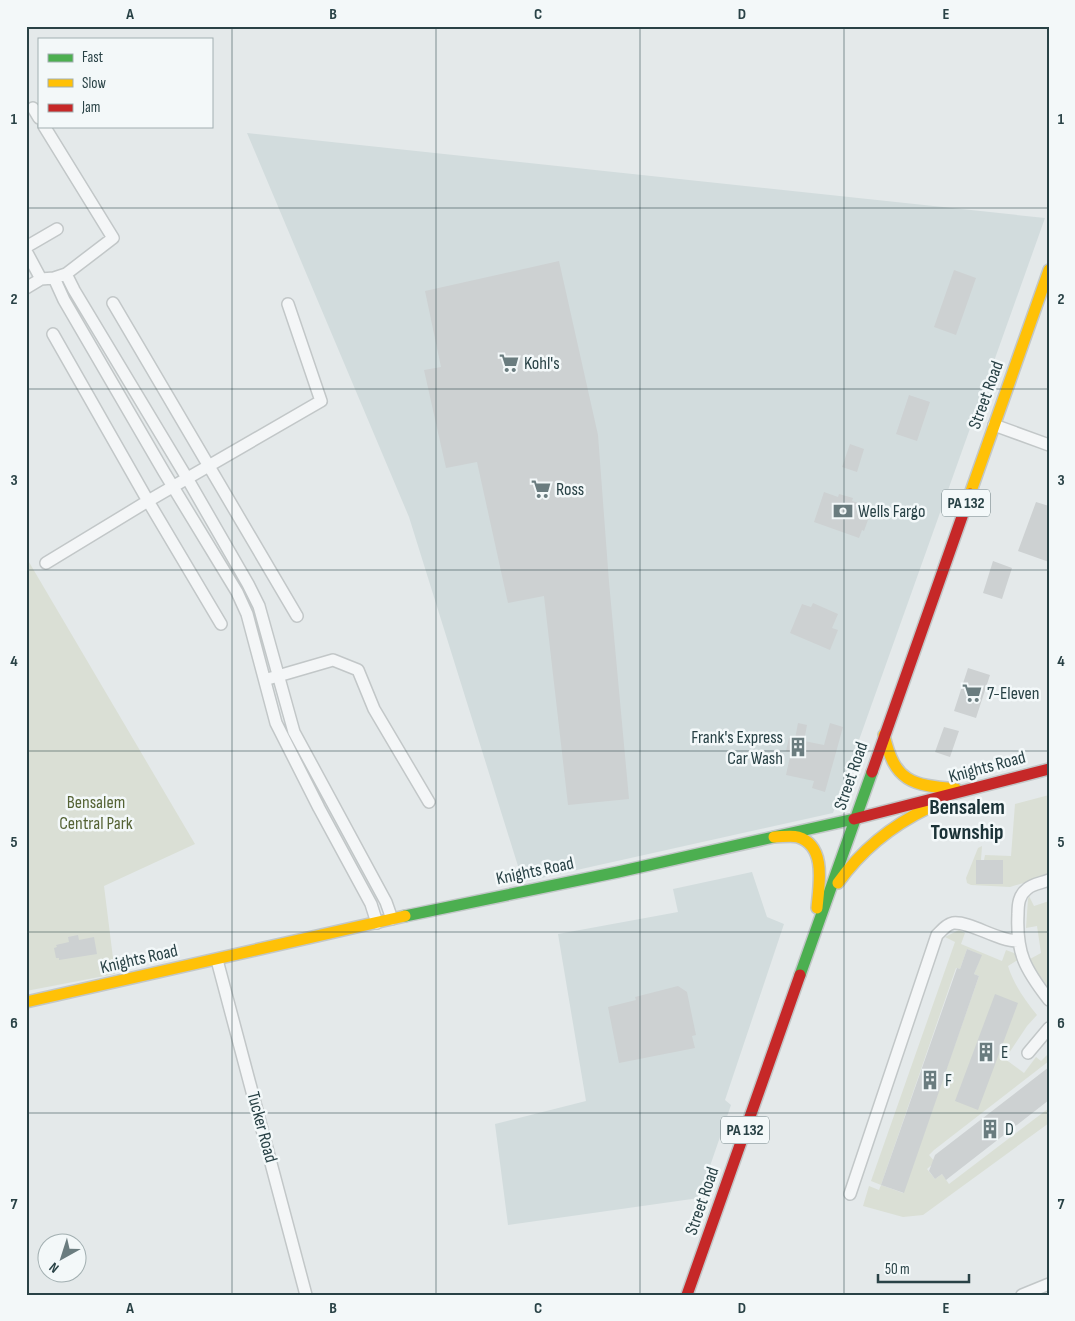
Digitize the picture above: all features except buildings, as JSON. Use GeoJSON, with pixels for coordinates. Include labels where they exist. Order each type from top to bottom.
{"type":"FeatureCollection","features":[{"type":"Feature","properties":{"kind":"main road","name":"Street Road"},"geometry":{"type":"LineString","coordinates":[[687,1295],[1049,270]]}},
{"type":"Feature","properties":{"kind":"main road"},"geometry":{"type":"LineString","coordinates":[[884,735],[885,745],[893,764],[899,774],[909,781],[932,787],[969,790]]}},
{"type":"Feature","properties":{"kind":"main road","name":"Knights Road"},"geometry":{"type":"LineString","coordinates":[[26,1002],[392,919],[618,872],[854,819],[1049,769]]}},
{"type":"Feature","properties":{"kind":"main road"},"geometry":{"type":"LineString","coordinates":[[822,909],[849,866],[875,840],[909,817],[969,790]]}},
{"type":"Feature","properties":{"kind":"main road"},"geometry":{"type":"LineString","coordinates":[[774,837],[796,837],[806,841],[818,857],[820,867],[815,929]]}},
{"type":"Feature","properties":{"kind":"street"},"geometry":{"type":"LineString","coordinates":[[26,288],[41,279],[54,278],[66,274],[113,238],[45,128]]}},
{"type":"Feature","properties":{"kind":"street"},"geometry":{"type":"LineString","coordinates":[[41,279],[26,249],[57,229]]}},
{"type":"Feature","properties":{"kind":"street"},"geometry":{"type":"LineString","coordinates":[[66,274],[248,584],[259,606],[294,732],[386,902],[392,919]]}},
{"type":"Feature","properties":{"kind":"street"},"geometry":{"type":"LineString","coordinates":[[54,278],[64,300],[173,487],[237,592],[247,614],[276,723],[371,904],[377,923]]}},
{"type":"Feature","properties":{"kind":"street"},"geometry":{"type":"LineString","coordinates":[[113,302],[297,616]]}},
{"type":"Feature","properties":{"kind":"street"},"geometry":{"type":"LineString","coordinates":[[46,563],[148,500],[321,401],[288,304]]}},
{"type":"Feature","properties":{"kind":"street"},"geometry":{"type":"LineString","coordinates":[[53,334],[221,624]]}},
{"type":"Feature","properties":{"kind":"street"},"geometry":{"type":"LineString","coordinates":[[994,425],[1049,445]]}},
{"type":"Feature","properties":{"kind":"street"},"geometry":{"type":"LineString","coordinates":[[265,680],[333,660],[358,670],[374,709],[428,802]]}},
{"type":"Feature","properties":{"kind":"street"},"geometry":{"type":"LineString","coordinates":[[1049,880],[1028,888],[1019,900],[1017,935],[1025,965],[1033,980],[1049,1000]]}},
{"type":"Feature","properties":{"kind":"street"},"geometry":{"type":"LineString","coordinates":[[850,1194],[938,934],[952,923],[960,923],[1005,940],[1018,942]]}},
{"type":"Feature","properties":{"kind":"street","name":"Tucker Road"},"geometry":{"type":"LineString","coordinates":[[217,960],[306,1295]]}},
{"type":"Feature","properties":{"kind":"street"},"geometry":{"type":"LineString","coordinates":[[1028,1053],[1049,1028]]}},
{"type":"Feature","properties":{"kind":"street"},"geometry":{"type":"LineString","coordinates":[[1022,1295],[1049,1284]]}},
{"type":"Feature","properties":{"kind":"shaded area"},"geometry":{"type":"Polygon","coordinates":[[[247,133],[1045,218],[833,813],[523,882],[409,517],[247,133]]]}},
{"type":"Feature","properties":{"kind":"shaded area"},"geometry":{"type":"Polygon","coordinates":[[[752,872],[767,917],[784,924],[725,1100],[731,1105],[699,1198],[508,1225],[495,1124],[586,1101],[558,934],[678,912],[673,889],[752,872]]]}},
{"type":"Feature","properties":{"kind":"green space","name":"Bensalem Central Park"},"geometry":{"type":"Polygon","coordinates":[[[26,557],[195,844],[104,886],[115,974],[26,991],[26,557]]]}},
{"type":"Feature","properties":{"kind":"green space"},"geometry":{"type":"Polygon","coordinates":[[[1049,795],[1049,875],[1010,887],[971,885],[967,883],[966,878],[978,848],[982,846],[981,860],[976,860],[976,884],[1003,884],[1003,860],[984,860],[985,855],[1011,856],[1015,804],[1049,795]]]}},
{"type":"Feature","properties":{"kind":"green space"},"geometry":{"type":"Polygon","coordinates":[[[1029,896],[1034,906],[1049,901],[1049,988],[1036,972],[1030,959],[1041,953],[1037,926],[1026,928],[1029,896]]]}},
{"type":"Feature","properties":{"kind":"green space"},"geometry":{"type":"Polygon","coordinates":[[[959,930],[965,933],[961,944],[1002,961],[1006,950],[1014,953],[1019,959],[1008,966],[1010,973],[1020,992],[1037,1015],[1027,1026],[1005,1059],[1024,1073],[1036,1057],[1041,1061],[1049,1053],[1049,1061],[934,1150],[929,1155],[935,1162],[927,1169],[935,1179],[942,1174],[949,1184],[1049,1108],[1049,1123],[923,1215],[903,1217],[863,1206],[869,1186],[879,1190],[881,1185],[871,1181],[955,942],[945,937],[959,930]],[[967,949],[960,969],[956,968],[881,1185],[903,1193],[979,976],[974,974],[981,955],[967,949]]]}},
{"type":"Feature","properties":{"kind":"traffic: fast"},"geometry":{"type":"LineString","coordinates":[[800,975],[872,772]]}},
{"type":"Feature","properties":{"kind":"traffic: fast"},"geometry":{"type":"LineString","coordinates":[[405,916],[618,872],[854,819]]}},
{"type":"Feature","properties":{"kind":"traffic: slow"},"geometry":{"type":"LineString","coordinates":[[970,494],[1049,270]]}},
{"type":"Feature","properties":{"kind":"traffic: slow"},"geometry":{"type":"LineString","coordinates":[[884,735],[888,751],[894,763],[907,778],[916,783],[956,789]]}},
{"type":"Feature","properties":{"kind":"traffic: slow"},"geometry":{"type":"LineString","coordinates":[[838,883],[857,859],[878,839],[928,808]]}},
{"type":"Feature","properties":{"kind":"traffic: slow"},"geometry":{"type":"LineString","coordinates":[[774,837],[798,837],[807,842],[813,849],[817,857],[820,878],[817,908]]}},
{"type":"Feature","properties":{"kind":"traffic: slow"},"geometry":{"type":"LineString","coordinates":[[26,1002],[405,916]]}},
{"type":"Feature","properties":{"kind":"traffic: jam"},"geometry":{"type":"LineString","coordinates":[[872,772],[970,494]]}},
{"type":"Feature","properties":{"kind":"traffic: jam"},"geometry":{"type":"LineString","coordinates":[[854,819],[1049,769]]}},
{"type":"Feature","properties":{"kind":"traffic: jam"},"geometry":{"type":"LineString","coordinates":[[687,1295],[800,975]]}},
{"type":"Feature","properties":{"kind":"place","name":"Kohl's"},"geometry":{"type":"Point","coordinates":[509,363]}},
{"type":"Feature","properties":{"kind":"place","name":"Ross"},"geometry":{"type":"Point","coordinates":[541,489]}},
{"type":"Feature","properties":{"kind":"place","name":"Wells Fargo"},"geometry":{"type":"Point","coordinates":[843,511]}},
{"type":"Feature","properties":{"kind":"place","name":"7-Eleven"},"geometry":{"type":"Point","coordinates":[972,693]}},
{"type":"Feature","properties":{"kind":"place","name":"Frank's Express Car Wash"},"geometry":{"type":"Point","coordinates":[798,747]}},
{"type":"Feature","properties":{"kind":"place","name":"E"},"geometry":{"type":"Point","coordinates":[986,1052]}},
{"type":"Feature","properties":{"kind":"place","name":"F"},"geometry":{"type":"Point","coordinates":[930,1080]}},
{"type":"Feature","properties":{"kind":"place","name":"D"},"geometry":{"type":"Point","coordinates":[990,1129]}},
{"type":"Feature","properties":{"kind":"district","name":"Bensalem Township"},"geometry":{"type":"Point","coordinates":[967,820]}}]}
